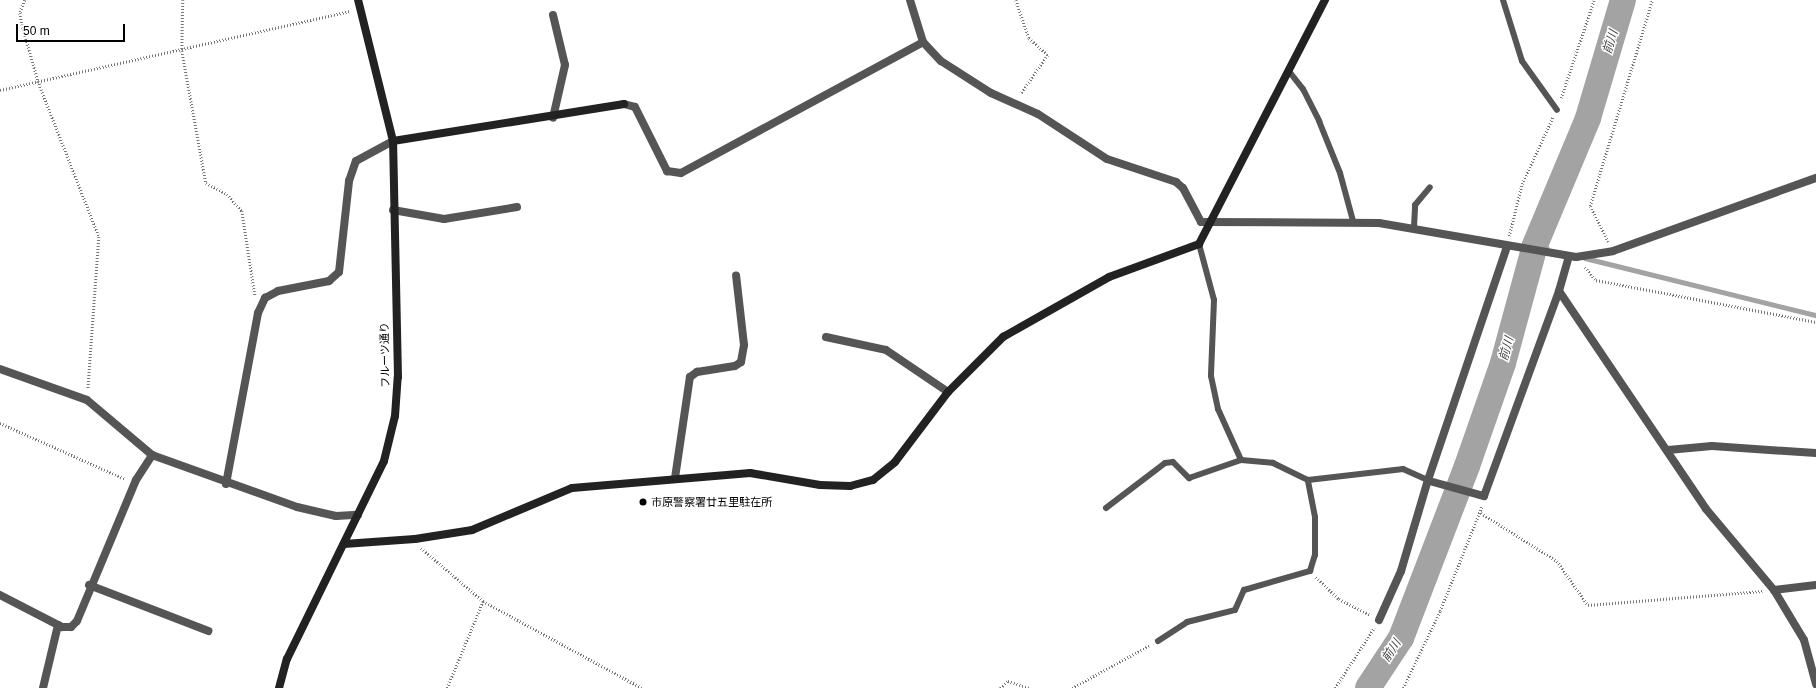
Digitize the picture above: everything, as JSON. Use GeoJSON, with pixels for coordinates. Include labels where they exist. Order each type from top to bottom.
{"type":"FeatureCollection","features":[{"type":"Feature","properties":{"kind":"street","name":"フルーツ通り"},"geometry":{"type":"LineString","coordinates":[[279,688],[287,659],[384,461],[395,416],[398,377],[393,210],[393,141],[358,0]]}},
{"type":"Feature","properties":{"kind":"street"},"geometry":{"type":"LineString","coordinates":[[910,0],[923,42],[941,61],[971,82],[1016,101],[1107,159],[1176,182],[1183,188],[1201,222],[1353,221],[1414,227],[1507,246],[1573,256],[1613,251],[1816,178]]}},
{"type":"Feature","properties":{"kind":"street"},"geometry":{"type":"LineString","coordinates":[[344,544],[415,539],[472,530],[572,488],[675,478],[750,473],[820,485],[850,486],[873,480],[895,462],[948,392],[1004,337],[1060,303],[1109,277],[1199,244],[1325,0]]}},
{"type":"Feature","properties":{"kind":"street"},"geometry":{"type":"LineString","coordinates":[[553,15],[565,65],[553,118]]}},
{"type":"Feature","properties":{"kind":"street"},"geometry":{"type":"LineString","coordinates":[[226,484],[258,313],[266,298],[278,291],[329,281],[339,272],[349,181],[356,161],[393,141],[553,118],[624,104],[635,107],[667,171],[681,173],[923,42]]}},
{"type":"Feature","properties":{"kind":"street"},"geometry":{"type":"LineString","coordinates":[[393,210],[444,219],[516,207]]}},
{"type":"Feature","properties":{"kind":"street"},"geometry":{"type":"LineString","coordinates":[[1379,620],[1401,571],[1507,246]]}},
{"type":"Feature","properties":{"kind":"street"},"geometry":{"type":"LineString","coordinates":[[1430,481],[1484,496],[1573,256]]}},
{"type":"Feature","properties":{"kind":"street"},"geometry":{"type":"LineString","coordinates":[[675,478],[690,377],[697,372],[735,366],[741,362],[744,345],[736,275]]}},
{"type":"Feature","properties":{"kind":"street"},"geometry":{"type":"LineString","coordinates":[[1559,291],[1706,508],[1774,590],[1804,640],[1816,684]]}},
{"type":"Feature","properties":{"kind":"street"},"geometry":{"type":"LineString","coordinates":[[826,337],[886,350],[948,392]]}},
{"type":"Feature","properties":{"kind":"street"},"geometry":{"type":"LineString","coordinates":[[0,369],[87,400],[152,455],[226,484],[297,507],[336,516],[358,516]]}},
{"type":"Feature","properties":{"kind":"street"},"geometry":{"type":"LineString","coordinates":[[1668,450],[1712,446],[1816,453]]}},
{"type":"Feature","properties":{"kind":"street"},"geometry":{"type":"LineString","coordinates":[[0,595],[58,625],[71,627],[77,621],[90,585],[134,484],[152,455]]}},
{"type":"Feature","properties":{"kind":"street"},"geometry":{"type":"LineString","coordinates":[[90,585],[208,631]]}},
{"type":"Feature","properties":{"kind":"street"},"geometry":{"type":"LineString","coordinates":[[1774,590],[1816,585]]}},
{"type":"Feature","properties":{"kind":"street"},"geometry":{"type":"LineString","coordinates":[[43,688],[58,625]]}},
{"type":"Feature","properties":{"kind":"lane"},"geometry":{"type":"LineString","coordinates":[[1503,0],[1522,61],[1556,110]]}},
{"type":"Feature","properties":{"kind":"lane"},"geometry":{"type":"LineString","coordinates":[[1288,70],[1303,89],[1318,121],[1340,173],[1353,221]]}},
{"type":"Feature","properties":{"kind":"lane"},"geometry":{"type":"LineString","coordinates":[[1414,227],[1416,205],[1430,188]]}},
{"type":"Feature","properties":{"kind":"lane"},"geometry":{"type":"LineString","coordinates":[[1199,244],[1214,300],[1211,376],[1218,409],[1241,460]]}},
{"type":"Feature","properties":{"kind":"lane"},"geometry":{"type":"LineString","coordinates":[[1106,508],[1165,463],[1172,462],[1189,478],[1241,460],[1273,463],[1308,480],[1403,469],[1430,481]]}},
{"type":"Feature","properties":{"kind":"lane"},"geometry":{"type":"LineString","coordinates":[[1158,641],[1188,622],[1235,610],[1244,590],[1310,571],[1315,555],[1315,517],[1308,480]]}},
{"type":"Feature","properties":{"kind":"path"},"geometry":{"type":"LineString","coordinates":[[25,0],[20,13],[38,81],[99,237],[87,400]]}},
{"type":"Feature","properties":{"kind":"path"},"geometry":{"type":"LineString","coordinates":[[183,0],[182,51],[206,183],[227,194],[242,210],[258,313]]}},
{"type":"Feature","properties":{"kind":"path"},"geometry":{"type":"LineString","coordinates":[[1016,0],[1029,38],[1048,55],[1016,101]]}},
{"type":"Feature","properties":{"kind":"path"},"geometry":{"type":"LineString","coordinates":[[1507,246],[1522,184],[1556,110],[1594,0]]}},
{"type":"Feature","properties":{"kind":"path"},"geometry":{"type":"LineString","coordinates":[[1613,251],[1590,206],[1652,0]]}},
{"type":"Feature","properties":{"kind":"path"},"geometry":{"type":"LineString","coordinates":[[0,90],[182,51],[360,9]]}},
{"type":"Feature","properties":{"kind":"path"},"geometry":{"type":"LineString","coordinates":[[1573,256],[1596,280],[1816,322]]}},
{"type":"Feature","properties":{"kind":"path"},"geometry":{"type":"LineString","coordinates":[[0,423],[134,484]]}},
{"type":"Feature","properties":{"kind":"path"},"geometry":{"type":"LineString","coordinates":[[1403,688],[1481,513],[1484,496]]}},
{"type":"Feature","properties":{"kind":"path"},"geometry":{"type":"LineString","coordinates":[[1481,513],[1557,561],[1588,605],[1774,590]]}},
{"type":"Feature","properties":{"kind":"path"},"geometry":{"type":"LineString","coordinates":[[415,539],[425,555],[483,601],[642,688]]}},
{"type":"Feature","properties":{"kind":"path"},"geometry":{"type":"LineString","coordinates":[[1310,571],[1339,600],[1379,620],[1335,688]]}},
{"type":"Feature","properties":{"kind":"path"},"geometry":{"type":"LineString","coordinates":[[447,688],[483,601]]}},
{"type":"Feature","properties":{"kind":"path"},"geometry":{"type":"LineString","coordinates":[[1072,688],[1158,641]]}},
{"type":"Feature","properties":{"kind":"path"},"geometry":{"type":"LineString","coordinates":[[1000,688],[1008,681],[1030,688]]}},
{"type":"Feature","properties":{"kind":"waterway","name":"前川"},"geometry":{"type":"LineString","coordinates":[[1368,688],[1401,638],[1467,466],[1503,363],[1535,245],[1588,118],[1623,0]]}},
{"type":"Feature","properties":{"kind":"waterway"},"geometry":{"type":"LineString","coordinates":[[1535,245],[1547,248]]}},
{"type":"Feature","properties":{"kind":"waterway"},"geometry":{"type":"LineString","coordinates":[[1585,258],[1816,315]]}},
{"type":"Feature","properties":{"kind":"place","name":"市原警察署廿五里駐在所"},"geometry":{"type":"Point","coordinates":[643,502]}}]}
